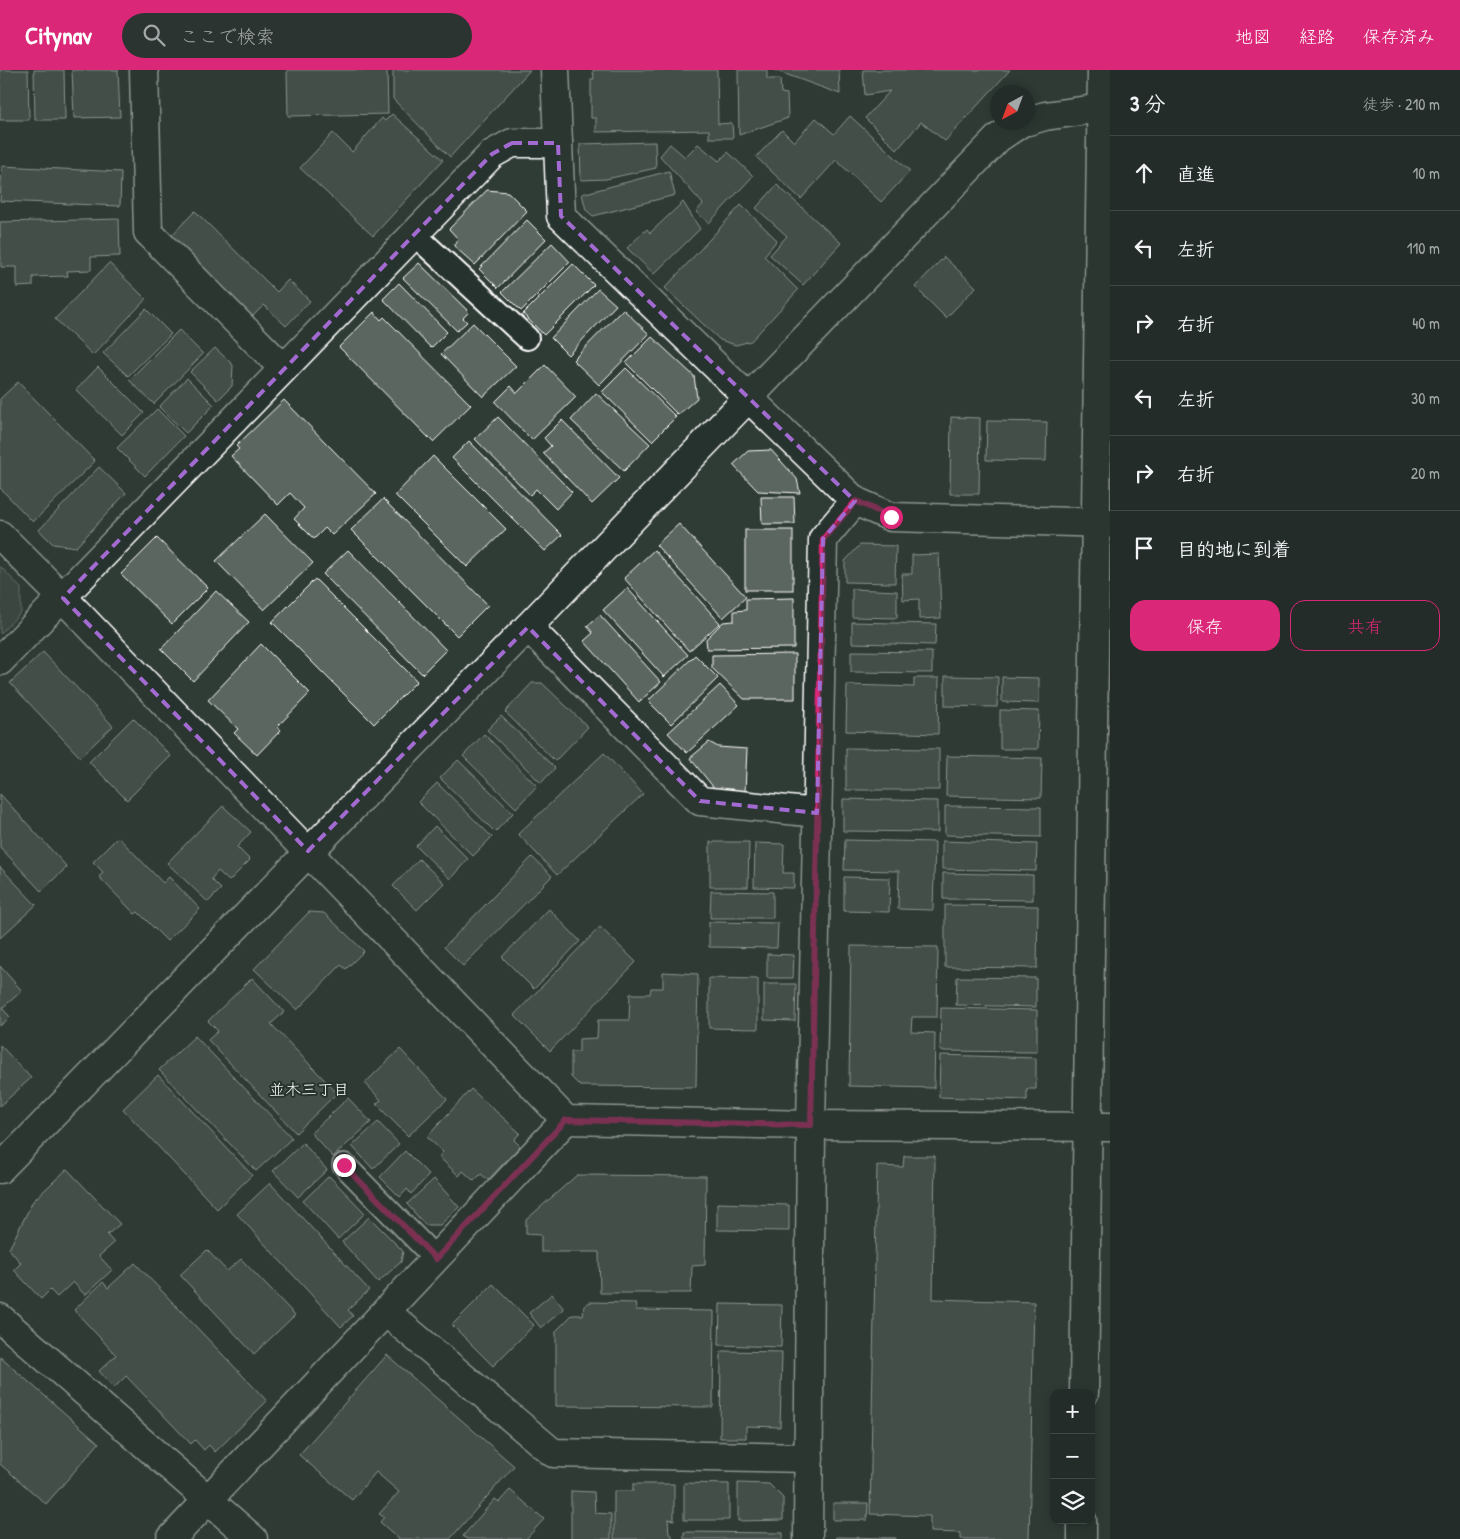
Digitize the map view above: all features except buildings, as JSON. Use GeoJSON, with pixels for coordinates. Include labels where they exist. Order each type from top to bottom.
{"type":"FeatureCollection","features":[{"type":"Feature","properties":{"kind":"street"},"geometry":{"type":"LineString","coordinates":[[144,70],[148,232],[283,368]]}},
{"type":"Feature","properties":{"kind":"street"},"geometry":{"type":"LineString","coordinates":[[555,70],[561,216],[856,501],[891,517],[1103,523]]}},
{"type":"Feature","properties":{"kind":"street"},"geometry":{"type":"LineString","coordinates":[[1084,1389],[1099,1127],[1106,191],[1102,70]]}},
{"type":"Feature","properties":{"kind":"street"},"geometry":{"type":"LineString","coordinates":[[1035,119],[1102,108]]}},
{"type":"Feature","properties":{"kind":"street"},"geometry":{"type":"LineString","coordinates":[[0,1169],[528,627],[748,395],[998,138],[1010,130]]}},
{"type":"Feature","properties":{"kind":"street"},"geometry":{"type":"LineString","coordinates":[[0,661],[64,598],[283,368],[492,154],[512,143],[558,143]]}},
{"type":"Feature","properties":{"kind":"street"},"geometry":{"type":"LineString","coordinates":[[808,1539],[811,1125],[823,539],[856,501]]}},
{"type":"Feature","properties":{"kind":"street"},"geometry":{"type":"LineString","coordinates":[[0,535],[64,598],[566,1120],[811,1125],[1099,1127]]}},
{"type":"Feature","properties":{"kind":"street"},"geometry":{"type":"LineString","coordinates":[[528,627],[700,801],[817,813]]}},
{"type":"Feature","properties":{"kind":"street"},"geometry":{"type":"LineString","coordinates":[[171,1539],[566,1120]]}},
{"type":"Feature","properties":{"kind":"street"},"geometry":{"type":"LineString","coordinates":[[386,1312],[553,1452],[809,1458]]}},
{"type":"Feature","properties":{"kind":"street"},"geometry":{"type":"LineString","coordinates":[[0,1318],[253,1539]]}},
{"type":"Feature","properties":{"kind":"street"},"geometry":{"type":"LineString","coordinates":[[1082,1524],[1082,1539]]}},
{"type":"Feature","properties":{"kind":"lane"},"geometry":{"type":"LineString","coordinates":[[414,234],[527,338]]}},
{"type":"Feature","properties":{"kind":"lane"},"geometry":{"type":"LineString","coordinates":[[344,1165],[436,1259]]}},
{"type":"Feature","properties":{"kind":"highlighted area"},"geometry":{"type":"Polygon","coordinates":[[[512,143],[558,143],[561,216],[855,501],[823,539],[817,813],[700,801],[528,627],[308,851],[63,598],[492,154],[512,143]]]}},
{"type":"Feature","properties":{"kind":"shaded area"},"geometry":{"type":"Polygon","coordinates":[[[0,566],[21,588],[21,612],[0,634],[0,566]]]}},
{"type":"Feature","properties":{"kind":"district","name":"並木三丁目"},"geometry":{"type":"Point","coordinates":[309,1089]}},
{"type":"Feature","properties":{"kind":"route"},"geometry":{"type":"LineString","coordinates":[[344,1165],[436,1259],[566,1120],[811,1125],[823,539],[856,501],[891,517]]}}]}
